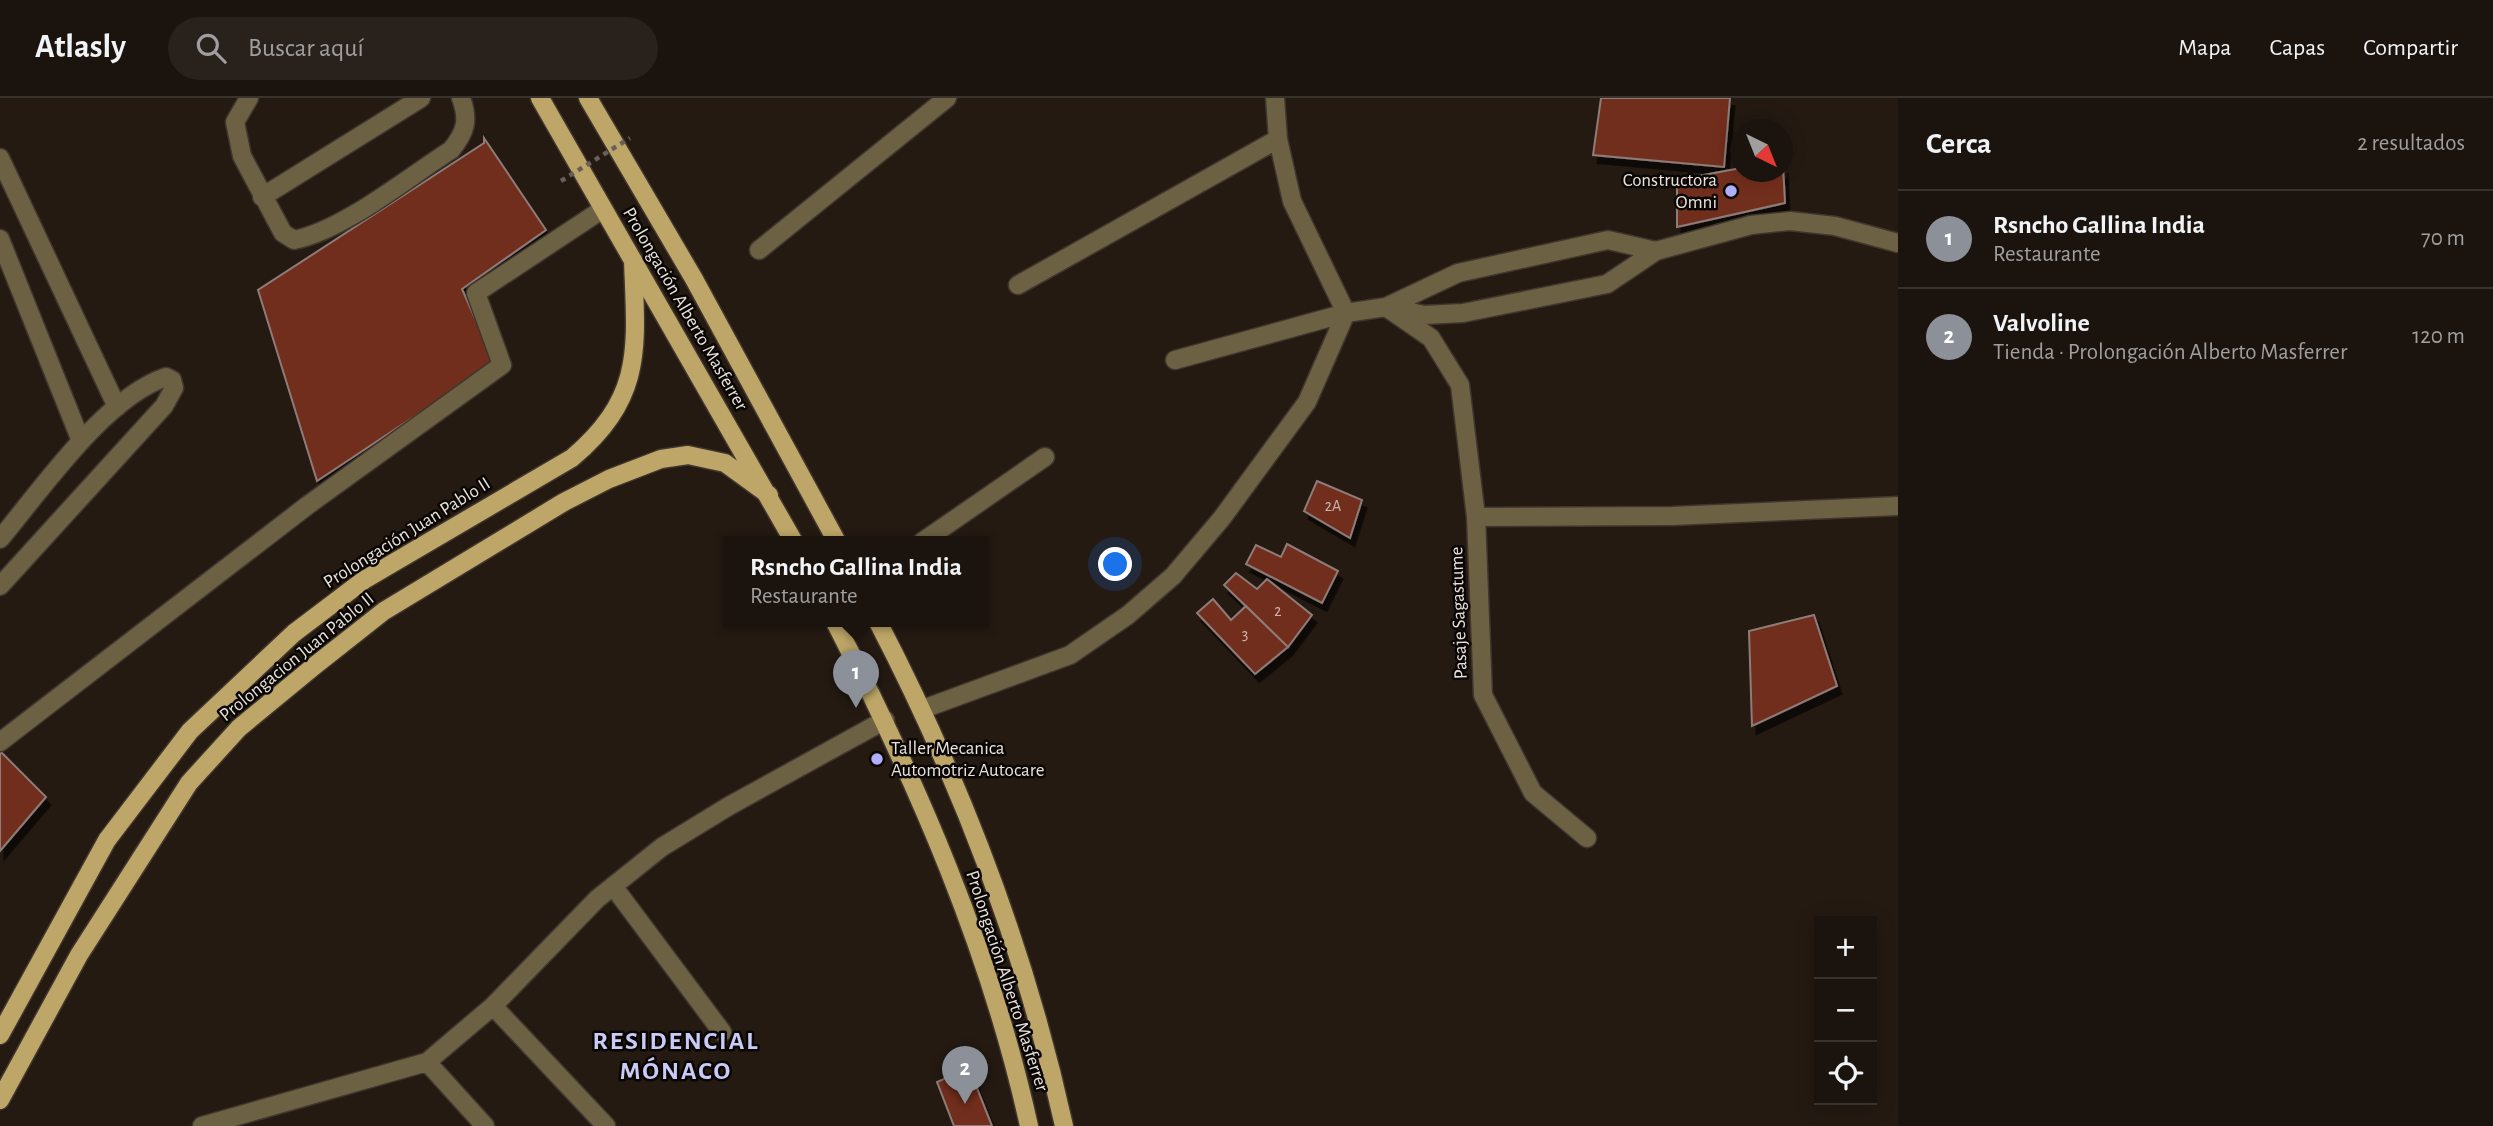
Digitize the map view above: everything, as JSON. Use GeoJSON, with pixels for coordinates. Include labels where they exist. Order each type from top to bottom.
{"type":"FeatureCollection","features":[{"type":"Feature","properties":{"kind":"main road","name":"Prolongación Alberto Masferrer"},"geometry":{"type":"LineString","coordinates":[[540,98],[769,495],[790,536]]}},
{"type":"Feature","properties":{"kind":"main road","name":"Prolongación Alberto Masferrer"},"geometry":{"type":"LineString","coordinates":[[588,98],[694,279],[834,536]]}},
{"type":"Feature","properties":{"kind":"main road","name":"Prolongación Juan Pablo II"},"geometry":{"type":"LineString","coordinates":[[0,1035],[107,840],[190,731],[294,633],[364,580],[572,458],[595,438],[617,408],[635,361],[633,260]]}},
{"type":"Feature","properties":{"kind":"main road","name":"Prolongacion Juan Pablo II"},"geometry":{"type":"LineString","coordinates":[[0,1100],[79,955],[189,783],[239,728],[384,611],[564,502],[609,479],[661,459],[688,455],[725,463],[769,495]]}},
{"type":"Feature","properties":{"kind":"main road","name":"Prolongación Alberto Masferrer"},"geometry":{"type":"LineString","coordinates":[[838,627],[885,720],[962,897],[1029,1126]]}},
{"type":"Feature","properties":{"kind":"main road","name":"Prolongación Alberto Masferrer"},"geometry":{"type":"LineString","coordinates":[[881,627],[923,709],[996,885],[1049,1055],[1064,1126]]}},
{"type":"Feature","properties":{"kind":"street"},"geometry":{"type":"LineString","coordinates":[[249,98],[235,122],[242,156],[283,233],[294,240],[312,236],[451,150],[463,135],[467,123],[461,98]]}},
{"type":"Feature","properties":{"kind":"street"},"geometry":{"type":"LineString","coordinates":[[262,197],[421,98]]}},
{"type":"Feature","properties":{"kind":"street"},"geometry":{"type":"LineString","coordinates":[[759,250],[947,98]]}},
{"type":"Feature","properties":{"kind":"street"},"geometry":{"type":"LineString","coordinates":[[923,709],[1070,655],[1128,615],[1173,576],[1222,518],[1307,401],[1346,313],[1292,201],[1278,139],[1275,98]]}},
{"type":"Feature","properties":{"kind":"street"},"geometry":{"type":"LineString","coordinates":[[1018,285],[1278,139]]}},
{"type":"Feature","properties":{"kind":"street"},"geometry":{"type":"LineString","coordinates":[[0,158],[117,407]]}},
{"type":"Feature","properties":{"kind":"street"},"geometry":{"type":"LineString","coordinates":[[0,742],[308,505],[502,365],[476,293],[603,209]]}},
{"type":"Feature","properties":{"kind":"street"},"geometry":{"type":"LineString","coordinates":[[1386,307],[1424,315],[1463,313],[1607,284],[1656,251],[1751,225],[1790,221],[1835,226],[1898,243]]}},
{"type":"Feature","properties":{"kind":"street"},"geometry":{"type":"LineString","coordinates":[[0,239],[81,441]]}},
{"type":"Feature","properties":{"kind":"street"},"geometry":{"type":"LineString","coordinates":[[1175,360],[1346,313],[1386,307],[1458,273],[1608,240],[1656,251]]}},
{"type":"Feature","properties":{"kind":"street","name":"Pasaje Sagastume"},"geometry":{"type":"LineString","coordinates":[[1386,307],[1431,338],[1460,385],[1476,517],[1483,695],[1533,793],[1587,838]]}},
{"type":"Feature","properties":{"kind":"street"},"geometry":{"type":"LineString","coordinates":[[0,539],[81,441],[117,407],[150,382],[166,377],[172,380],[174,388],[164,405],[0,586]]}},
{"type":"Feature","properties":{"kind":"street"},"geometry":{"type":"LineString","coordinates":[[931,536],[1045,457]]}},
{"type":"Feature","properties":{"kind":"street"},"geometry":{"type":"LineString","coordinates":[[1476,517],[1672,516],[1898,506]]}},
{"type":"Feature","properties":{"kind":"street"},"geometry":{"type":"LineString","coordinates":[[208,1125],[427,1062],[493,1006],[613,886],[662,847],[729,806],[885,720]]}},
{"type":"Feature","properties":{"kind":"street"},"geometry":{"type":"LineString","coordinates":[[613,886],[722,1032]]}},
{"type":"Feature","properties":{"kind":"street"},"geometry":{"type":"LineString","coordinates":[[493,1006],[606,1126]]}},
{"type":"Feature","properties":{"kind":"street"},"geometry":{"type":"LineString","coordinates":[[427,1062],[485,1126]]}},
{"type":"Feature","properties":{"kind":"path"},"geometry":{"type":"LineString","coordinates":[[561,181],[630,138]]}},
{"type":"Feature","properties":{"kind":"building"},"geometry":{"type":"Polygon","coordinates":[[[1601,98],[1730,98],[1724,167],[1593,155],[1601,98]]]}},
{"type":"Feature","properties":{"kind":"building"},"geometry":{"type":"Polygon","coordinates":[[[484,138],[546,230],[462,289],[495,363],[317,481],[258,290],[484,143],[484,138]]]}},
{"type":"Feature","properties":{"kind":"building","name":"Constructora Omni"},"geometry":{"type":"Polygon","coordinates":[[[1730,170],[1730,182],[1784,182],[1785,203],[1677,227],[1677,180],[1730,170]]]}},
{"type":"Feature","properties":{"kind":"building"},"geometry":{"type":"Polygon","coordinates":[[[1317,481],[1362,500],[1350,538],[1304,511],[1317,481]]]}},
{"type":"Feature","properties":{"kind":"building"},"geometry":{"type":"Polygon","coordinates":[[[1287,544],[1338,571],[1322,603],[1246,564],[1256,545],[1281,557],[1287,544]]]}},
{"type":"Feature","properties":{"kind":"building"},"geometry":{"type":"Polygon","coordinates":[[[1236,573],[1257,589],[1267,579],[1312,615],[1288,647],[1224,585],[1236,573]]]}},
{"type":"Feature","properties":{"kind":"building"},"geometry":{"type":"Polygon","coordinates":[[[1213,599],[1231,620],[1246,606],[1288,647],[1255,674],[1197,613],[1213,599]]]}},
{"type":"Feature","properties":{"kind":"building"},"geometry":{"type":"Polygon","coordinates":[[[1814,615],[1837,686],[1752,726],[1749,631],[1814,615]]]}},
{"type":"Feature","properties":{"kind":"building"},"geometry":{"type":"Polygon","coordinates":[[[0,753],[46,797],[0,851],[0,753]]]}},
{"type":"Feature","properties":{"kind":"building"},"geometry":{"type":"Polygon","coordinates":[[[969,1068],[992,1126],[954,1126],[937,1082],[969,1068]]]}},
{"type":"Feature","properties":{"kind":"place","name":"Constructora Omni"},"geometry":{"type":"Point","coordinates":[1731,191]}},
{"type":"Feature","properties":{"kind":"place","name":"Rsncho Gallina India"},"geometry":{"type":"Point","coordinates":[856,708]}},
{"type":"Feature","properties":{"kind":"place","name":"Taller Mecanica Automotriz Autocare"},"geometry":{"type":"Point","coordinates":[877,759]}},
{"type":"Feature","properties":{"kind":"place","name":"Valvoline"},"geometry":{"type":"Point","coordinates":[965,1104]}},
{"type":"Feature","properties":{"kind":"district","name":"RESIDENCIAL MÓNACO"},"geometry":{"type":"Point","coordinates":[676,1056]}}]}
